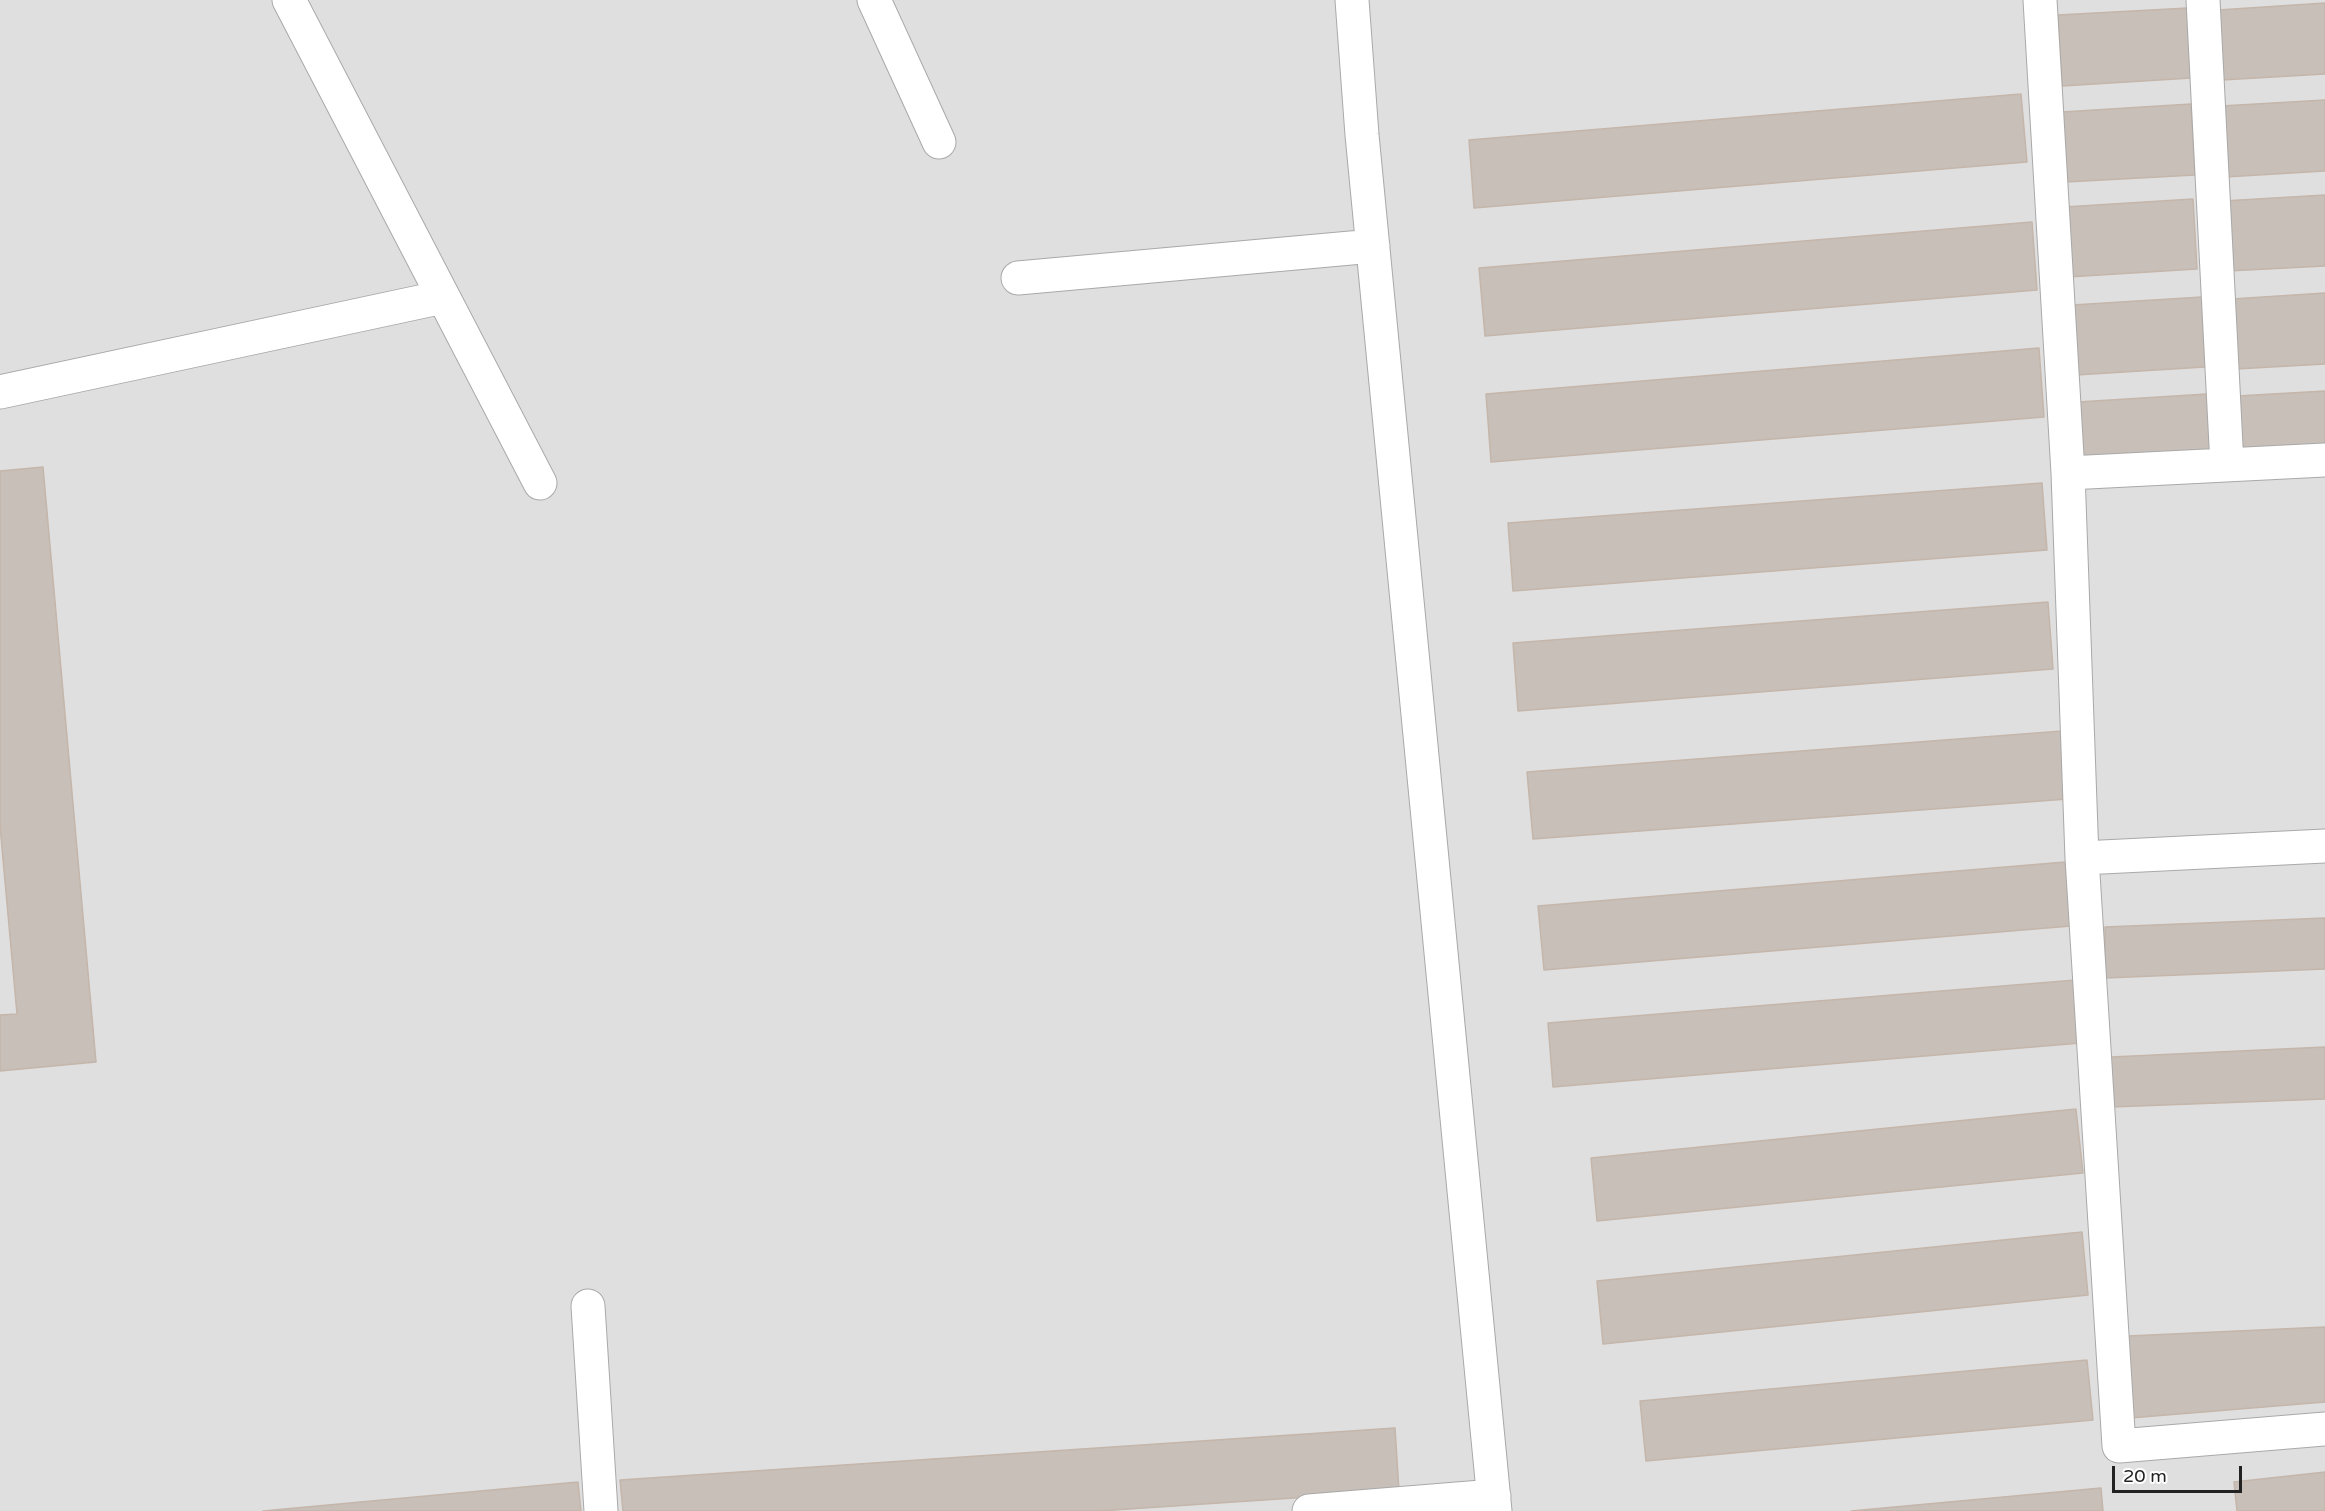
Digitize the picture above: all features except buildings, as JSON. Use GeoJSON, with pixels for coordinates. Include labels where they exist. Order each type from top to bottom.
{"type":"FeatureCollection","features":[{"type":"Feature","properties":{"kind":"street"},"geometry":{"type":"LineString","coordinates":[[289,0],[540,483]]}},
{"type":"Feature","properties":{"kind":"street"},"geometry":{"type":"LineString","coordinates":[[874,0],[939,142]]}},
{"type":"Feature","properties":{"kind":"street"},"geometry":{"type":"LineString","coordinates":[[1309,1511],[1495,1503],[1373,246],[1352,0]]}},
{"type":"Feature","properties":{"kind":"street"},"geometry":{"type":"LineString","coordinates":[[2040,0],[2068,473],[2082,858],[2119,1446],[2325,1429]]}},
{"type":"Feature","properties":{"kind":"street"},"geometry":{"type":"LineString","coordinates":[[2203,0],[2227,465]]}},
{"type":"Feature","properties":{"kind":"street"},"geometry":{"type":"LineString","coordinates":[[1018,278],[1373,246]]}},
{"type":"Feature","properties":{"kind":"street"},"geometry":{"type":"LineString","coordinates":[[0,392],[443,297]]}},
{"type":"Feature","properties":{"kind":"street"},"geometry":{"type":"LineString","coordinates":[[2068,473],[2325,460]]}},
{"type":"Feature","properties":{"kind":"street"},"geometry":{"type":"LineString","coordinates":[[2082,858],[2325,846]]}},
{"type":"Feature","properties":{"kind":"street"},"geometry":{"type":"LineString","coordinates":[[588,1306],[601,1511]]}},
{"type":"Feature","properties":{"kind":"shaded area"},"geometry":{"type":"Polygon","coordinates":[[[0,0],[2325,0],[2325,1511],[0,1511],[0,0]]]}}]}
